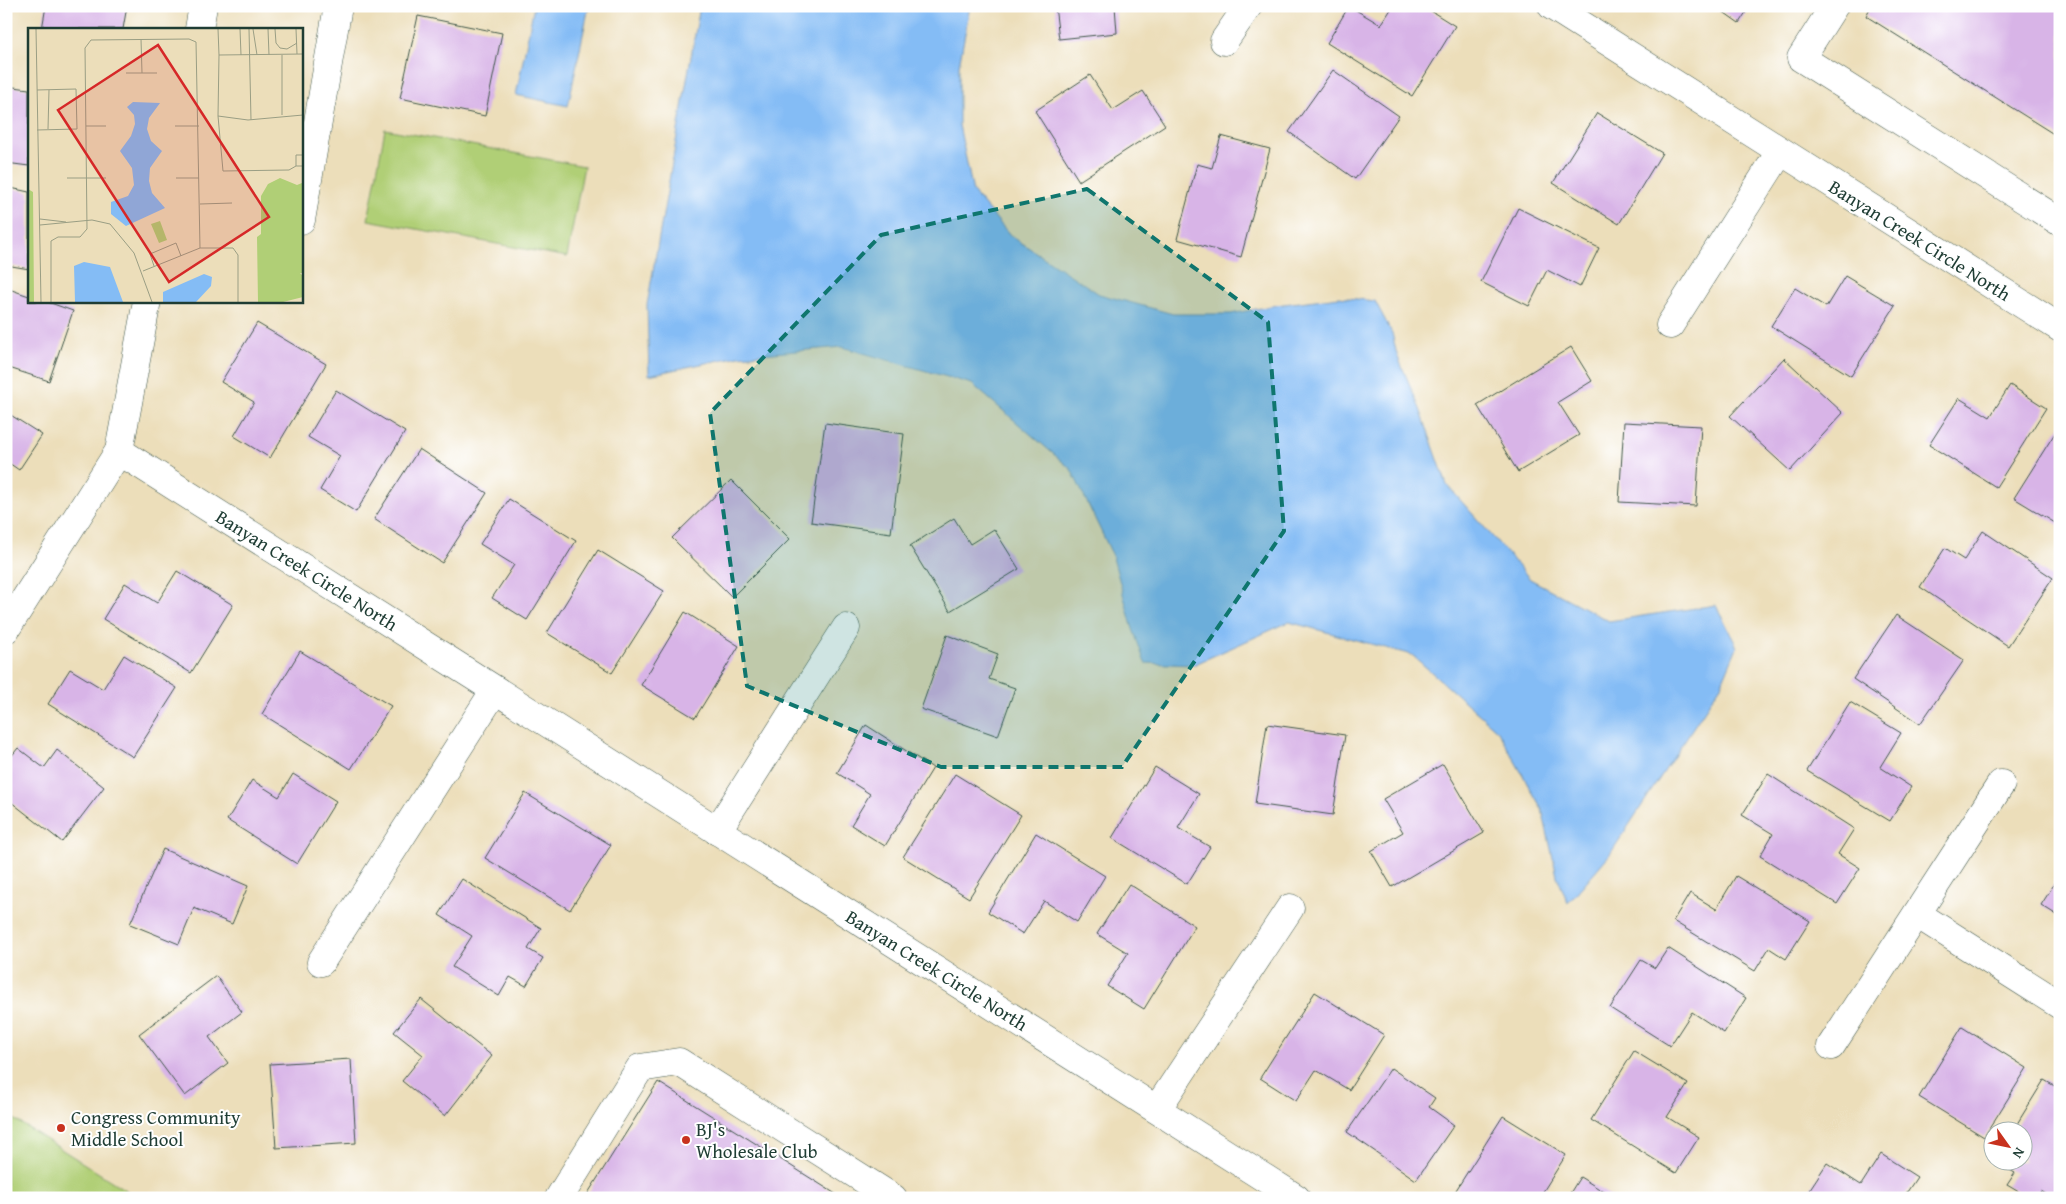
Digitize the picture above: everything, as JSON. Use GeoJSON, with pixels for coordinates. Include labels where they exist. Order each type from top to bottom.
{"type":"FeatureCollection","features":[{"type":"Feature","properties":{"kind":"street"},"geometry":{"type":"LineString","coordinates":[[199,28],[203,6]]}},
{"type":"Feature","properties":{"kind":"street"},"geometry":{"type":"LineString","coordinates":[[302,214],[338,6]]}},
{"type":"Feature","properties":{"kind":"street"},"geometry":{"type":"LineString","coordinates":[[1224,41],[1248,6]]}},
{"type":"Feature","properties":{"kind":"street","name":"Banyan Creek Circle North"},"geometry":{"type":"LineString","coordinates":[[1552,6],[2060,328]]}},
{"type":"Feature","properties":{"kind":"street"},"geometry":{"type":"LineString","coordinates":[[1834,6],[1802,58],[2060,222]]}},
{"type":"Feature","properties":{"kind":"street"},"geometry":{"type":"LineString","coordinates":[[1670,325],[1780,152]]}},
{"type":"Feature","properties":{"kind":"street"},"geometry":{"type":"LineString","coordinates":[[6,630],[119,451],[147,302]]}},
{"type":"Feature","properties":{"kind":"street","name":"Banyan Creek Circle North"},"geometry":{"type":"LineString","coordinates":[[119,451],[1296,1198]]}},
{"type":"Feature","properties":{"kind":"street"},"geometry":{"type":"LineString","coordinates":[[717,831],[846,628]]}},
{"type":"Feature","properties":{"kind":"street"},"geometry":{"type":"LineString","coordinates":[[321,962],[495,690]]}},
{"type":"Feature","properties":{"kind":"street"},"geometry":{"type":"LineString","coordinates":[[1831,1046],[2001,784]]}},
{"type":"Feature","properties":{"kind":"street"},"geometry":{"type":"LineString","coordinates":[[1157,1110],[1290,908]]}},
{"type":"Feature","properties":{"kind":"street"},"geometry":{"type":"LineString","coordinates":[[1917,914],[2060,1005]]}},
{"type":"Feature","properties":{"kind":"street"},"geometry":{"type":"LineString","coordinates":[[559,1198],[640,1068],[679,1062],[893,1198]]}},
{"type":"Feature","properties":{"kind":"highlighted area"},"geometry":{"type":"Polygon","coordinates":[[[1087,189],[1268,322],[1284,531],[1122,767],[941,767],[747,686],[710,413],[881,235],[1087,189]]]}},
{"type":"Feature","properties":{"kind":"green space"},"geometry":{"type":"Polygon","coordinates":[[[385,129],[584,166],[567,257],[368,220],[385,129]]]}},
{"type":"Feature","properties":{"kind":"green space"},"geometry":{"type":"Polygon","coordinates":[[[6,1114],[138,1198],[6,1198],[6,1114]]]}},
{"type":"Feature","properties":{"kind":"water"},"geometry":{"type":"Polygon","coordinates":[[[534,6],[589,6],[568,106],[516,95],[534,6]]]}},
{"type":"Feature","properties":{"kind":"water"},"geometry":{"type":"Polygon","coordinates":[[[700,6],[970,6],[959,66],[959,125],[973,192],[1011,236],[1099,294],[1173,314],[1231,314],[1276,305],[1339,297],[1375,301],[1392,333],[1397,355],[1420,409],[1447,485],[1530,579],[1609,621],[1716,605],[1737,647],[1721,685],[1610,854],[1568,903],[1557,876],[1542,809],[1498,731],[1412,655],[1289,622],[1193,665],[1145,663],[1132,626],[1112,554],[1071,469],[972,384],[842,347],[739,356],[649,375],[647,305],[700,6]]]}},
{"type":"Feature","properties":{"kind":"building"},"geometry":{"type":"Polygon","coordinates":[[[46,6],[127,6],[123,28],[42,28],[46,6]]]}},
{"type":"Feature","properties":{"kind":"building"},"geometry":{"type":"Polygon","coordinates":[[[1055,6],[1115,6],[1117,33],[1059,39],[1055,6]]]}},
{"type":"Feature","properties":{"kind":"building"},"geometry":{"type":"Polygon","coordinates":[[[1349,6],[1381,25],[1393,6],[1423,6],[1455,26],[1412,96],[1327,43],[1349,6]]]}},
{"type":"Feature","properties":{"kind":"building"},"geometry":{"type":"Polygon","coordinates":[[[1715,6],[1750,6],[1739,23],[1715,6]]]}},
{"type":"Feature","properties":{"kind":"building"},"geometry":{"type":"Polygon","coordinates":[[[1871,6],[2060,6],[2060,138],[1866,16],[1871,6]]]}},
{"type":"Feature","properties":{"kind":"building"},"geometry":{"type":"Polygon","coordinates":[[[418,16],[502,33],[485,116],[400,98],[418,16]]]}},
{"type":"Feature","properties":{"kind":"building"},"geometry":{"type":"Polygon","coordinates":[[[1333,70],[1399,116],[1355,179],[1289,132],[1333,70]]]}},
{"type":"Feature","properties":{"kind":"building"},"geometry":{"type":"Polygon","coordinates":[[[1090,75],[1113,110],[1143,91],[1165,125],[1079,181],[1035,111],[1090,75]]]}},
{"type":"Feature","properties":{"kind":"building"},"geometry":{"type":"Polygon","coordinates":[[[6,86],[28,89],[28,166],[6,163],[6,86]]]}},
{"type":"Feature","properties":{"kind":"building"},"geometry":{"type":"Polygon","coordinates":[[[1597,113],[1662,153],[1619,224],[1553,183],[1597,113]]]}},
{"type":"Feature","properties":{"kind":"building"},"geometry":{"type":"Polygon","coordinates":[[[1221,136],[1270,149],[1241,257],[1177,239],[1197,164],[1212,168],[1221,136]]]}},
{"type":"Feature","properties":{"kind":"building"},"geometry":{"type":"Polygon","coordinates":[[[6,187],[28,192],[28,269],[6,265],[6,187]]]}},
{"type":"Feature","properties":{"kind":"building"},"geometry":{"type":"Polygon","coordinates":[[[1518,208],[1599,248],[1580,287],[1547,270],[1529,306],[1481,282],[1518,208]]]}},
{"type":"Feature","properties":{"kind":"building"},"geometry":{"type":"Polygon","coordinates":[[[1845,276],[1895,306],[1851,376],[1771,326],[1795,288],[1826,307],[1845,276]]]}},
{"type":"Feature","properties":{"kind":"building"},"geometry":{"type":"Polygon","coordinates":[[[6,288],[28,296],[28,302],[48,302],[73,311],[49,381],[6,367],[6,288]]]}},
{"type":"Feature","properties":{"kind":"building"},"geometry":{"type":"Polygon","coordinates":[[[257,323],[326,364],[270,458],[234,436],[254,402],[221,382],[257,323]]]}},
{"type":"Feature","properties":{"kind":"building"},"geometry":{"type":"Polygon","coordinates":[[[1571,347],[1592,381],[1558,402],[1579,435],[1518,472],[1477,405],[1571,347]]]}},
{"type":"Feature","properties":{"kind":"building"},"geometry":{"type":"Polygon","coordinates":[[[1784,358],[1843,413],[1790,471],[1730,416],[1784,358]]]}},
{"type":"Feature","properties":{"kind":"building"},"geometry":{"type":"Polygon","coordinates":[[[2010,385],[2046,408],[1996,487],[1929,445],[1959,398],[1990,417],[2010,385]]]}},
{"type":"Feature","properties":{"kind":"building"},"geometry":{"type":"Polygon","coordinates":[[[336,390],[405,432],[356,512],[320,490],[340,456],[308,437],[336,390]]]}},
{"type":"Feature","properties":{"kind":"building"},"geometry":{"type":"Polygon","coordinates":[[[6,412],[42,435],[19,470],[6,461],[6,412]]]}},
{"type":"Feature","properties":{"kind":"building"},"geometry":{"type":"Polygon","coordinates":[[[1624,422],[1701,426],[1696,506],[1619,502],[1624,422]]]}},
{"type":"Feature","properties":{"kind":"building"},"geometry":{"type":"Polygon","coordinates":[[[825,423],[904,434],[891,533],[811,522],[825,423]]]}},
{"type":"Feature","properties":{"kind":"building"},"geometry":{"type":"Polygon","coordinates":[[[2060,425],[2060,526],[2014,498],[2060,425]]]}},
{"type":"Feature","properties":{"kind":"building"},"geometry":{"type":"Polygon","coordinates":[[[419,449],[487,493],[442,563],[374,519],[419,449]]]}},
{"type":"Feature","properties":{"kind":"building"},"geometry":{"type":"Polygon","coordinates":[[[731,480],[790,539],[732,597],[672,538],[731,480]]]}},
{"type":"Feature","properties":{"kind":"building"},"geometry":{"type":"Polygon","coordinates":[[[509,499],[576,541],[527,620],[492,598],[514,565],[480,544],[509,499]]]}},
{"type":"Feature","properties":{"kind":"building"},"geometry":{"type":"Polygon","coordinates":[[[954,518],[970,544],[994,529],[1019,569],[950,611],[910,546],[954,518]]]}},
{"type":"Feature","properties":{"kind":"building"},"geometry":{"type":"Polygon","coordinates":[[[1983,531],[2053,578],[2008,646],[1920,587],[1945,548],[1964,560],[1983,531]]]}},
{"type":"Feature","properties":{"kind":"building"},"geometry":{"type":"Polygon","coordinates":[[[598,550],[664,591],[612,673],[547,633],[598,550]]]}},
{"type":"Feature","properties":{"kind":"building"},"geometry":{"type":"Polygon","coordinates":[[[177,571],[233,605],[191,673],[103,619],[125,583],[157,603],[177,571]]]}},
{"type":"Feature","properties":{"kind":"building"},"geometry":{"type":"Polygon","coordinates":[[[685,612],[739,646],[695,718],[641,685],[685,612]]]}},
{"type":"Feature","properties":{"kind":"building"},"geometry":{"type":"Polygon","coordinates":[[[1896,615],[1964,660],[1920,724],[1853,679],[1896,615]]]}},
{"type":"Feature","properties":{"kind":"building"},"geometry":{"type":"Polygon","coordinates":[[[947,635],[998,654],[989,679],[1015,688],[998,736],[921,709],[947,635]]]}},
{"type":"Feature","properties":{"kind":"building"},"geometry":{"type":"Polygon","coordinates":[[[300,651],[391,706],[351,769],[262,714],[300,651]]]}},
{"type":"Feature","properties":{"kind":"building"},"geometry":{"type":"Polygon","coordinates":[[[124,655],[177,688],[133,757],[48,704],[70,669],[103,689],[124,655]]]}},
{"type":"Feature","properties":{"kind":"building"},"geometry":{"type":"Polygon","coordinates":[[[1850,702],[1901,733],[1880,767],[1911,787],[1890,821],[1807,771],[1850,702]]]}},
{"type":"Feature","properties":{"kind":"building"},"geometry":{"type":"Polygon","coordinates":[[[1267,724],[1345,735],[1333,815],[1255,804],[1267,724]]]}},
{"type":"Feature","properties":{"kind":"building"},"geometry":{"type":"Polygon","coordinates":[[[866,725],[933,768],[885,846],[851,825],[870,794],[837,773],[866,725]]]}},
{"type":"Feature","properties":{"kind":"building"},"geometry":{"type":"Polygon","coordinates":[[[18,748],[44,768],[57,750],[104,787],[62,842],[6,798],[6,763],[18,748]]]}},
{"type":"Feature","properties":{"kind":"building"},"geometry":{"type":"Polygon","coordinates":[[[1443,764],[1484,833],[1392,887],[1371,851],[1403,832],[1383,799],[1443,764]]]}},
{"type":"Feature","properties":{"kind":"building"},"geometry":{"type":"Polygon","coordinates":[[[1155,767],[1199,794],[1178,828],[1210,847],[1187,884],[1112,838],[1155,767]]]}},
{"type":"Feature","properties":{"kind":"building"},"geometry":{"type":"Polygon","coordinates":[[[293,774],[336,801],[297,864],[227,820],[252,780],[279,797],[293,774]]]}},
{"type":"Feature","properties":{"kind":"building"},"geometry":{"type":"Polygon","coordinates":[[[955,774],[1021,815],[969,898],[903,857],[955,774]]]}},
{"type":"Feature","properties":{"kind":"building"},"geometry":{"type":"Polygon","coordinates":[[[1768,774],[1854,829],[1838,854],[1860,868],[1837,904],[1760,856],[1773,834],[1742,815],[1768,774]]]}},
{"type":"Feature","properties":{"kind":"building"},"geometry":{"type":"Polygon","coordinates":[[[525,793],[611,845],[570,910],[485,858],[525,793]]]}},
{"type":"Feature","properties":{"kind":"building"},"geometry":{"type":"Polygon","coordinates":[[[1036,833],[1105,876],[1077,922],[1044,901],[1023,934],[988,912],[1036,833]]]}},
{"type":"Feature","properties":{"kind":"building"},"geometry":{"type":"Polygon","coordinates":[[[163,849],[248,886],[232,924],[194,908],[179,944],[130,924],[163,849]]]}},
{"type":"Feature","properties":{"kind":"building"},"geometry":{"type":"Polygon","coordinates":[[[2060,875],[2060,917],[2041,905],[2060,875]]]}},
{"type":"Feature","properties":{"kind":"building"},"geometry":{"type":"Polygon","coordinates":[[[1736,876],[1810,921],[1786,959],[1769,948],[1755,971],[1673,921],[1690,893],[1716,909],[1736,876]]]}},
{"type":"Feature","properties":{"kind":"building"},"geometry":{"type":"Polygon","coordinates":[[[462,879],[541,928],[528,949],[543,958],[526,986],[510,977],[499,996],[452,967],[472,936],[439,915],[462,879]]]}},
{"type":"Feature","properties":{"kind":"building"},"geometry":{"type":"Polygon","coordinates":[[[1129,884],[1195,926],[1144,1009],[1107,986],[1128,953],[1097,934],[1129,884]]]}},
{"type":"Feature","properties":{"kind":"building"},"geometry":{"type":"Polygon","coordinates":[[[1668,948],[1746,998],[1724,1033],[1692,1012],[1670,1046],[1610,1008],[1641,960],[1655,968],[1668,948]]]}},
{"type":"Feature","properties":{"kind":"building"},"geometry":{"type":"Polygon","coordinates":[[[216,976],[242,1012],[209,1037],[228,1063],[185,1096],[139,1034],[216,976]]]}},
{"type":"Feature","properties":{"kind":"building"},"geometry":{"type":"Polygon","coordinates":[[[1315,992],[1384,1035],[1349,1090],[1316,1070],[1296,1101],[1260,1078],[1315,992]]]}},
{"type":"Feature","properties":{"kind":"building"},"geometry":{"type":"Polygon","coordinates":[[[421,999],[492,1056],[445,1116],[402,1081],[423,1055],[394,1032],[421,999]]]}},
{"type":"Feature","properties":{"kind":"building"},"geometry":{"type":"Polygon","coordinates":[[[1962,1027],[2027,1068],[1993,1122],[1984,1122],[1984,1137],[1919,1097],[1962,1027]]]}},
{"type":"Feature","properties":{"kind":"building"},"geometry":{"type":"Polygon","coordinates":[[[1634,1051],[1688,1084],[1667,1117],[1699,1137],[1676,1173],[1591,1120],[1634,1051]]]}},
{"type":"Feature","properties":{"kind":"building"},"geometry":{"type":"Polygon","coordinates":[[[351,1059],[356,1143],[276,1148],[270,1064],[351,1059]]]}},
{"type":"Feature","properties":{"kind":"building"},"geometry":{"type":"Polygon","coordinates":[[[1391,1068],[1435,1098],[1429,1107],[1454,1125],[1416,1180],[1347,1132],[1391,1068]]]}},
{"type":"Feature","properties":{"kind":"building"},"geometry":{"type":"Polygon","coordinates":[[[2044,1080],[2060,1089],[2060,1133],[2058,1136],[2060,1138],[2060,1198],[2052,1198],[2041,1191],[2037,1198],[2029,1198],[2007,1185],[2015,1173],[2013,1172],[2034,1172],[2034,1122],[2018,1122],[2044,1080]]]}},
{"type":"Feature","properties":{"kind":"building","name":"BJ's Wholesale Club"},"geometry":{"type":"Polygon","coordinates":[[[658,1082],[842,1198],[585,1198],[658,1082]]]}},
{"type":"Feature","properties":{"kind":"building"},"geometry":{"type":"Polygon","coordinates":[[[1503,1116],[1566,1155],[1539,1198],[1451,1198],[1503,1116]]]}},
{"type":"Feature","properties":{"kind":"building"},"geometry":{"type":"Polygon","coordinates":[[[1881,1154],[1917,1177],[1903,1198],[1804,1198],[1827,1163],[1861,1185],[1881,1154]]]}},
{"type":"Feature","properties":{"kind":"building"},"geometry":{"type":"Polygon","coordinates":[[[1580,1177],[1614,1198],[1567,1198],[1580,1177]]]}},
{"type":"Feature","properties":{"kind":"place","name":"Congress Community Middle School"},"geometry":{"type":"Point","coordinates":[61,1128]}},
{"type":"Feature","properties":{"kind":"place","name":"BJ's Wholesale Club"},"geometry":{"type":"Point","coordinates":[686,1140]}}]}
